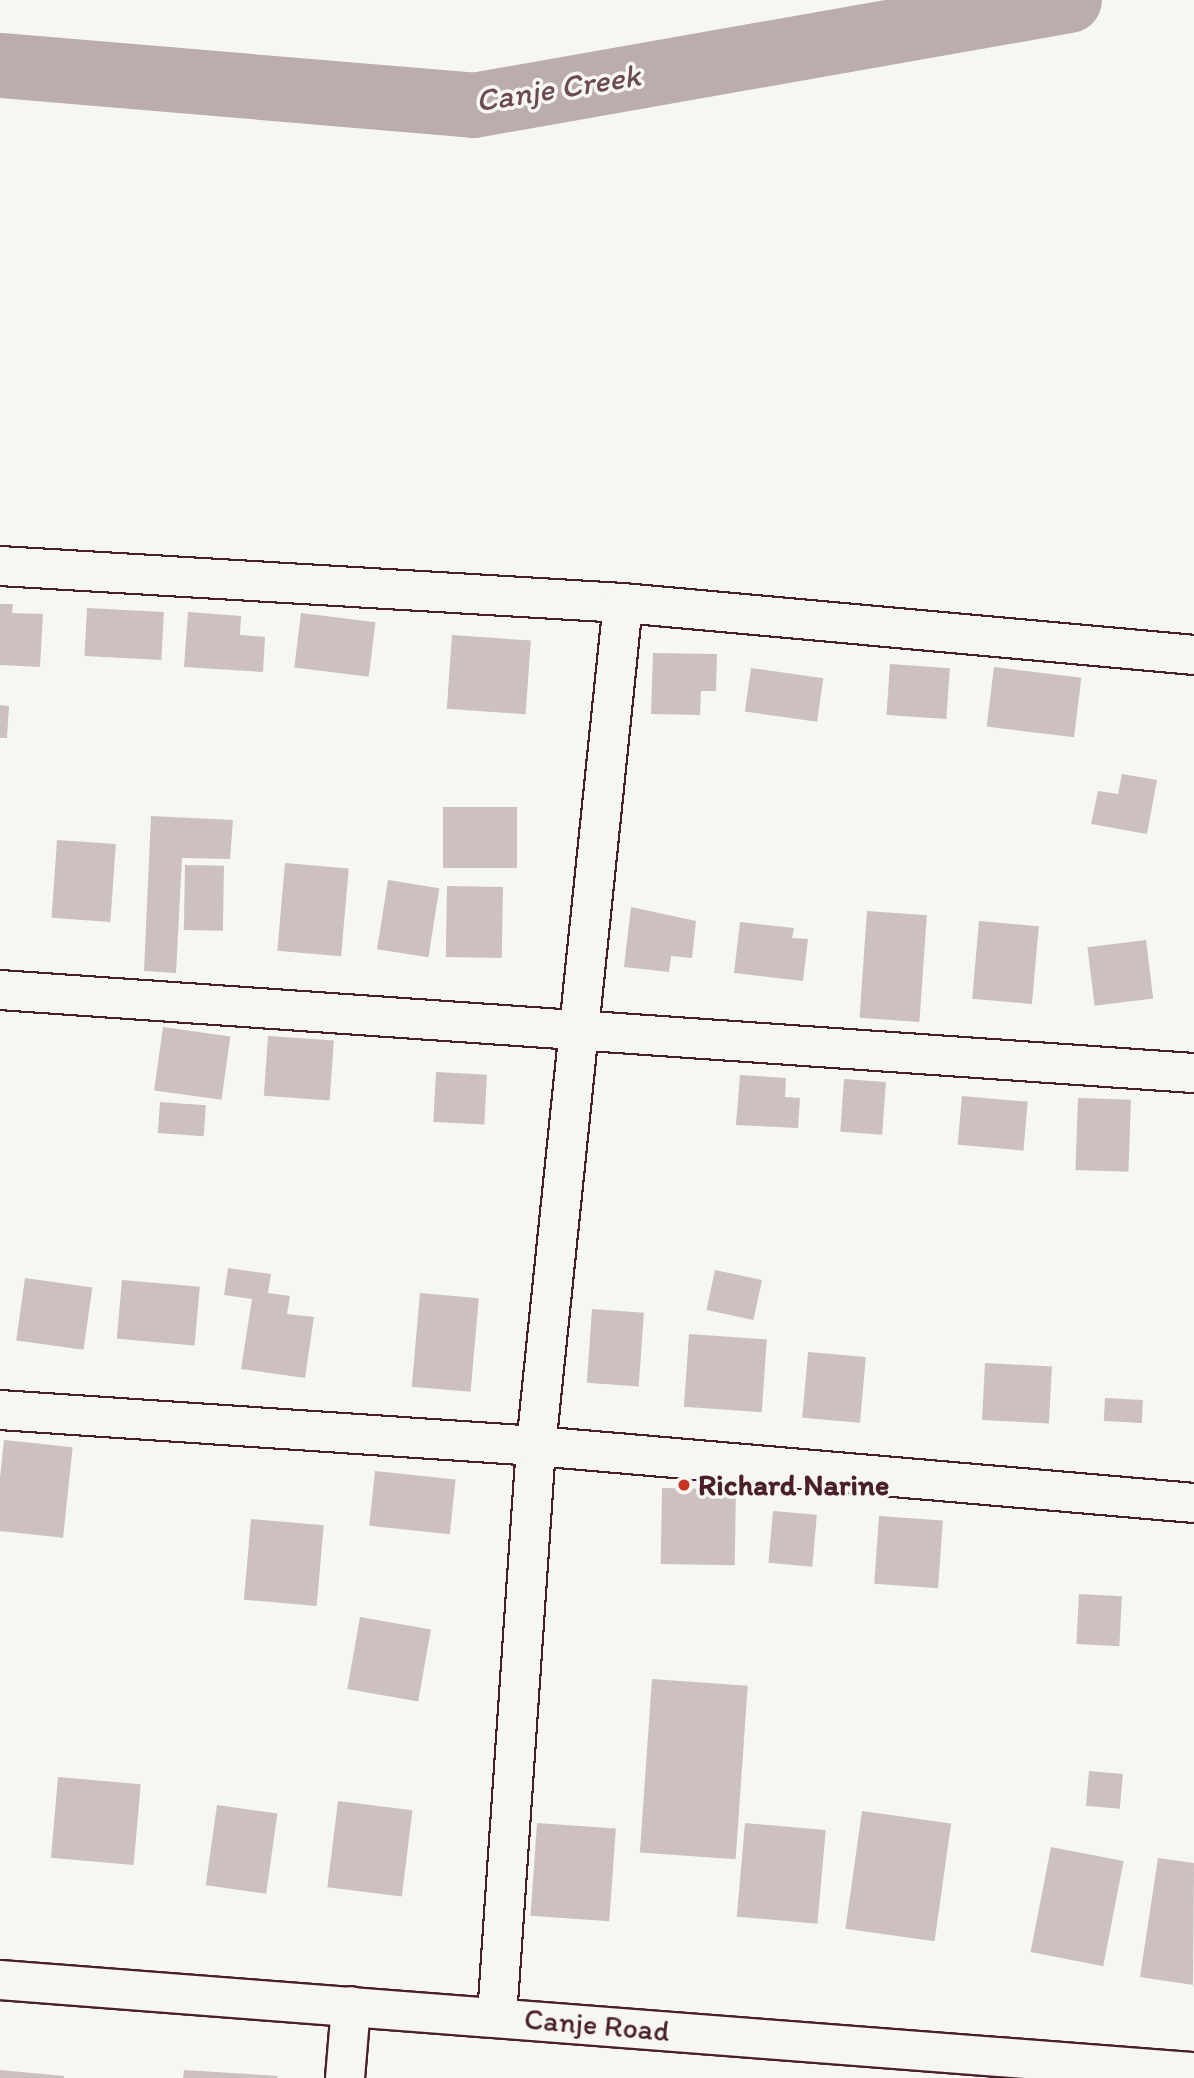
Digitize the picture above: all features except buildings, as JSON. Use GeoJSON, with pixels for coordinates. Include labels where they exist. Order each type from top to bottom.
{"type":"FeatureCollection","features":[{"type":"Feature","properties":{"kind":"street"},"geometry":{"type":"LineString","coordinates":[[0,566],[623,603],[1194,655]]}},
{"type":"Feature","properties":{"kind":"street"},"geometry":{"type":"LineString","coordinates":[[497,2017],[536,1446],[623,603]]}},
{"type":"Feature","properties":{"kind":"street"},"geometry":{"type":"LineString","coordinates":[[0,990],[578,1028],[1194,1073]]}},
{"type":"Feature","properties":{"kind":"street"},"geometry":{"type":"LineString","coordinates":[[0,1410],[536,1446],[1194,1503]]}},
{"type":"Feature","properties":{"kind":"street","name":"Canje Road"},"geometry":{"type":"LineString","coordinates":[[0,1980],[1194,2072]]}},
{"type":"Feature","properties":{"kind":"street"},"geometry":{"type":"LineString","coordinates":[[345,2078],[351,2006]]}},
{"type":"Feature","properties":{"kind":"waterway","name":"Canje Creek"},"geometry":{"type":"LineString","coordinates":[[0,65],[473,105],[1069,0]]}},
{"type":"Feature","properties":{"kind":"place","name":"Richard Narine"},"geometry":{"type":"Point","coordinates":[684,1485]}}]}
